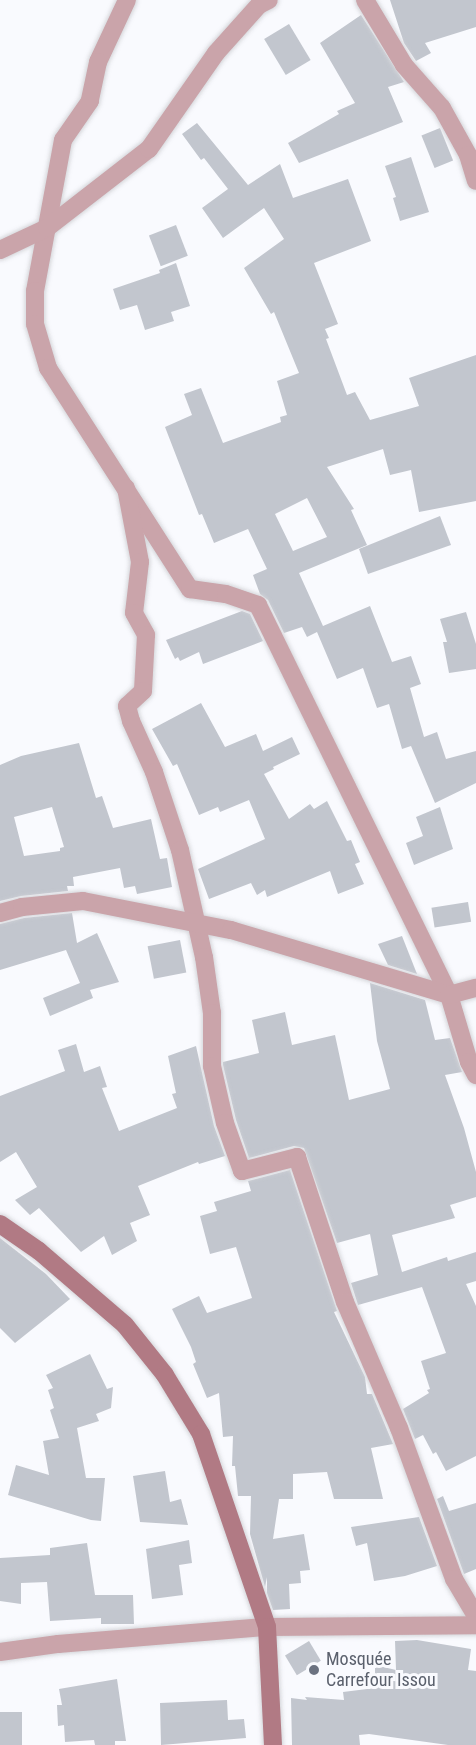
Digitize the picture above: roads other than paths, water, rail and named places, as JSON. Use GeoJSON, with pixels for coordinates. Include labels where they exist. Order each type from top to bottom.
{"type":"FeatureCollection","features":[{"type":"Feature","properties":{"kind":"street"},"geometry":{"type":"LineString","coordinates":[[127,0],[98,62],[90,101],[63,140],[35,291],[35,324],[48,368],[190,589],[226,594],[258,605],[449,994],[469,1062],[476,1075]]}},
{"type":"Feature","properties":{"kind":"street"},"geometry":{"type":"LineString","coordinates":[[0,250],[46,228],[149,149],[216,53],[259,5],[269,0]]}},
{"type":"Feature","properties":{"kind":"street"},"geometry":{"type":"LineString","coordinates":[[365,0],[404,65],[442,108],[468,155],[476,181]]}},
{"type":"Feature","properties":{"kind":"street"},"geometry":{"type":"LineString","coordinates":[[126,488],[140,562],[134,613],[146,635],[143,691],[127,706],[131,721],[154,772],[180,850],[204,957],[212,1013],[212,1066],[225,1124],[242,1171],[297,1157],[345,1302],[399,1428],[454,1579],[476,1616]]}},
{"type":"Feature","properties":{"kind":"street"},"geometry":{"type":"LineString","coordinates":[[0,913],[22,907],[83,901],[231,930],[449,994],[476,988]]}},
{"type":"Feature","properties":{"kind":"street"},"geometry":{"type":"LineString","coordinates":[[0,1224],[39,1251],[125,1325],[165,1375],[201,1434],[267,1627],[273,1745]]}},
{"type":"Feature","properties":{"kind":"street"},"geometry":{"type":"LineString","coordinates":[[0,1652],[58,1644],[267,1627],[476,1625]]}},
{"type":"Feature","properties":{"kind":"place","name":"Mosquée Carrefour Issou"},"geometry":{"type":"Point","coordinates":[314,1670]}}]}
